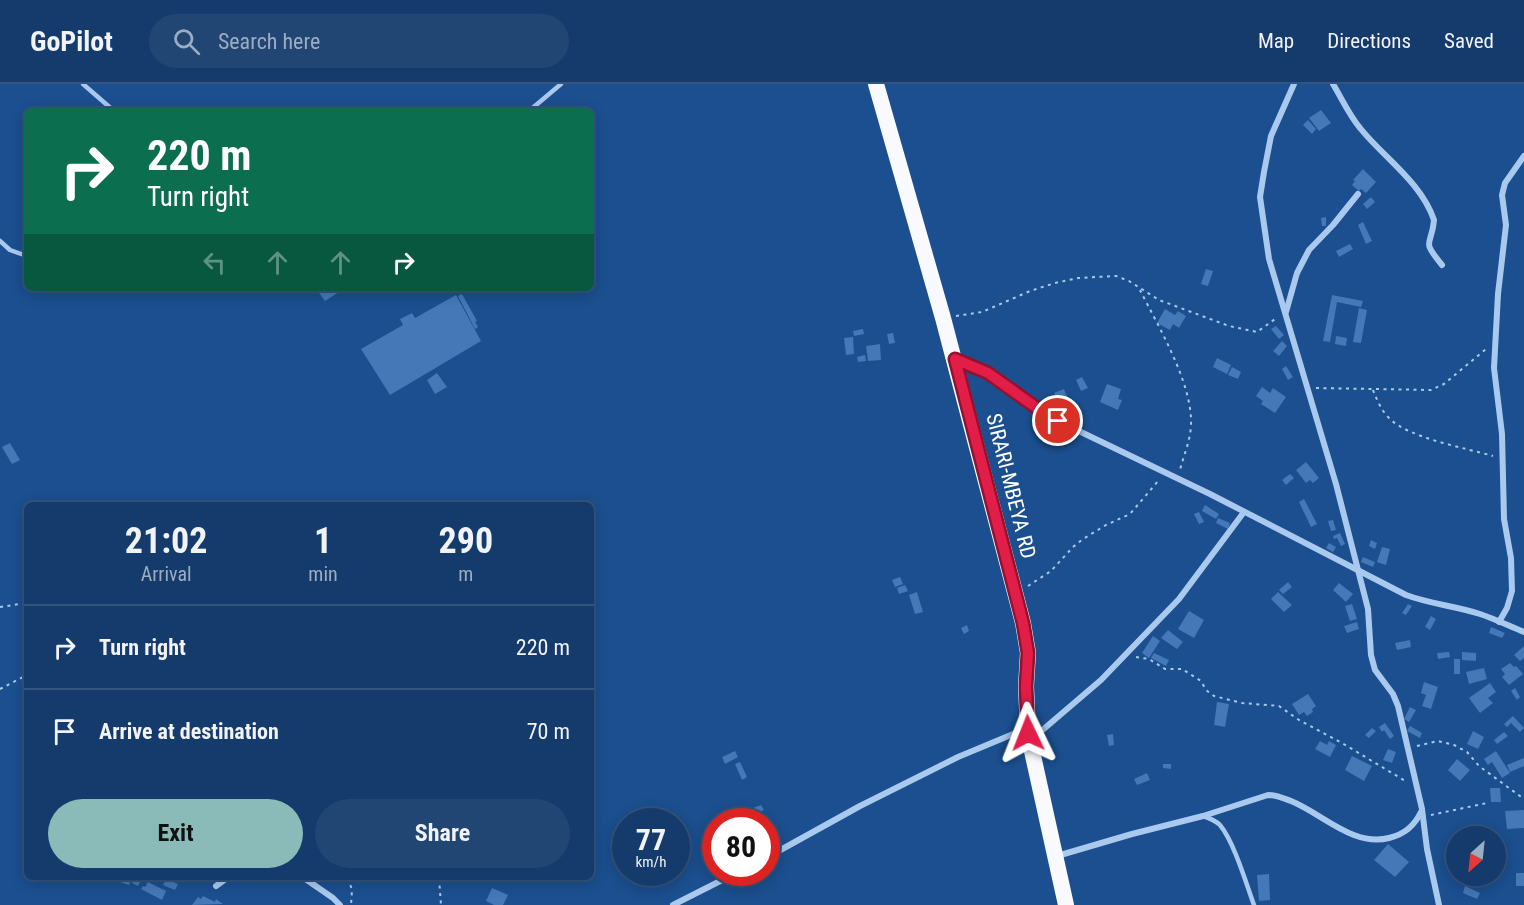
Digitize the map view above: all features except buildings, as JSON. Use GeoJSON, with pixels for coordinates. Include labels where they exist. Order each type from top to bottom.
{"type":"FeatureCollection","features":[{"type":"Feature","properties":{"kind":"highway","name":"SIRARI-MBEYA RD"},"geometry":{"type":"LineString","coordinates":[[876,84],[955,359],[1015,594],[1028,653],[1026,686],[1029,735],[1066,905]]}},
{"type":"Feature","properties":{"kind":"street"},"geometry":{"type":"LineString","coordinates":[[1294,84],[1271,136],[1260,197],[1269,259],[1336,484],[1368,609],[1371,655],[1375,670],[1394,694],[1418,789],[1439,905]]}},
{"type":"Feature","properties":{"kind":"street"},"geometry":{"type":"LineString","coordinates":[[1333,84],[1360,129],[1406,177],[1425,202],[1434,220],[1428,240],[1429,247],[1442,265]]}},
{"type":"Feature","properties":{"kind":"street"},"geometry":{"type":"LineString","coordinates":[[1499,622],[1507,608],[1512,591],[1511,558],[1504,519],[1504,459],[1495,386],[1494,341],[1506,225],[1502,195],[1505,183],[1524,156]]}},
{"type":"Feature","properties":{"kind":"street"},"geometry":{"type":"LineString","coordinates":[[1286,313],[1297,273],[1309,250],[1359,194]]}},
{"type":"Feature","properties":{"kind":"street"},"geometry":{"type":"LineString","coordinates":[[955,359],[988,373],[1058,421],[1177,478],[1358,572],[1406,595],[1426,602],[1453,606],[1524,633]]}},
{"type":"Feature","properties":{"kind":"street"},"geometry":{"type":"LineString","coordinates":[[780,850],[860,806],[958,758],[1029,735],[1101,680],[1179,599],[1244,512]]}},
{"type":"Feature","properties":{"kind":"street"},"geometry":{"type":"LineString","coordinates":[[1056,856],[1273,795],[1298,804],[1351,835],[1379,840],[1397,836],[1414,825],[1422,809]]}},
{"type":"Feature","properties":{"kind":"street"},"geometry":{"type":"LineString","coordinates":[[216,886],[224,880]]}},
{"type":"Feature","properties":{"kind":"street"},"geometry":{"type":"LineString","coordinates":[[307,880],[340,905]]}},
{"type":"Feature","properties":{"kind":"street"},"geometry":{"type":"LineString","coordinates":[[673,905],[710,886]]}},
{"type":"Feature","properties":{"kind":"lane"},"geometry":{"type":"LineString","coordinates":[[82,84],[110,108]]}},
{"type":"Feature","properties":{"kind":"lane"},"geometry":{"type":"LineString","coordinates":[[533,108],[561,84]]}},
{"type":"Feature","properties":{"kind":"lane"},"geometry":{"type":"LineString","coordinates":[[0,241],[10,250],[24,255]]}},
{"type":"Feature","properties":{"kind":"lane"},"geometry":{"type":"LineString","coordinates":[[1203,816],[1218,823],[1221,828],[1229,842],[1254,905]]}},
{"type":"Feature","properties":{"kind":"path"},"geometry":{"type":"LineString","coordinates":[[943,318],[982,312],[1030,291],[1078,278],[1116,276],[1129,281],[1159,300],[1229,326],[1254,332],[1259,332],[1286,313]]}},
{"type":"Feature","properties":{"kind":"path"},"geometry":{"type":"LineString","coordinates":[[1140,288],[1182,376],[1190,409],[1191,432],[1177,478]]}},
{"type":"Feature","properties":{"kind":"path"},"geometry":{"type":"LineString","coordinates":[[1308,388],[1431,390],[1444,384],[1494,341]]}},
{"type":"Feature","properties":{"kind":"path"},"geometry":{"type":"LineString","coordinates":[[1373,390],[1381,408],[1399,426],[1421,436],[1504,459]]}},
{"type":"Feature","properties":{"kind":"path"},"geometry":{"type":"LineString","coordinates":[[1015,594],[1051,571],[1083,539],[1130,514],[1166,473]]}},
{"type":"Feature","properties":{"kind":"path"},"geometry":{"type":"LineString","coordinates":[[0,607],[24,603]]}},
{"type":"Feature","properties":{"kind":"path"},"geometry":{"type":"LineString","coordinates":[[1121,659],[1143,657],[1165,669],[1182,669],[1201,681],[1206,690],[1214,696],[1242,703],[1279,706],[1418,789]]}},
{"type":"Feature","properties":{"kind":"path"},"geometry":{"type":"LineString","coordinates":[[0,689],[24,677]]}},
{"type":"Feature","properties":{"kind":"path"},"geometry":{"type":"LineString","coordinates":[[1408,749],[1438,741],[1454,745],[1524,799]]}},
{"type":"Feature","properties":{"kind":"path"},"geometry":{"type":"LineString","coordinates":[[1422,817],[1487,803]]}},
{"type":"Feature","properties":{"kind":"path"},"geometry":{"type":"LineString","coordinates":[[349,880],[352,890],[351,905]]}},
{"type":"Feature","properties":{"kind":"path"},"geometry":{"type":"LineString","coordinates":[[439,880],[441,905]]}},
{"type":"Feature","properties":{"kind":"route"},"geometry":{"type":"LineString","coordinates":[[1028,733],[1026,686],[1028,653],[1023,623],[955,359],[988,373],[1058,421]]}}]}
